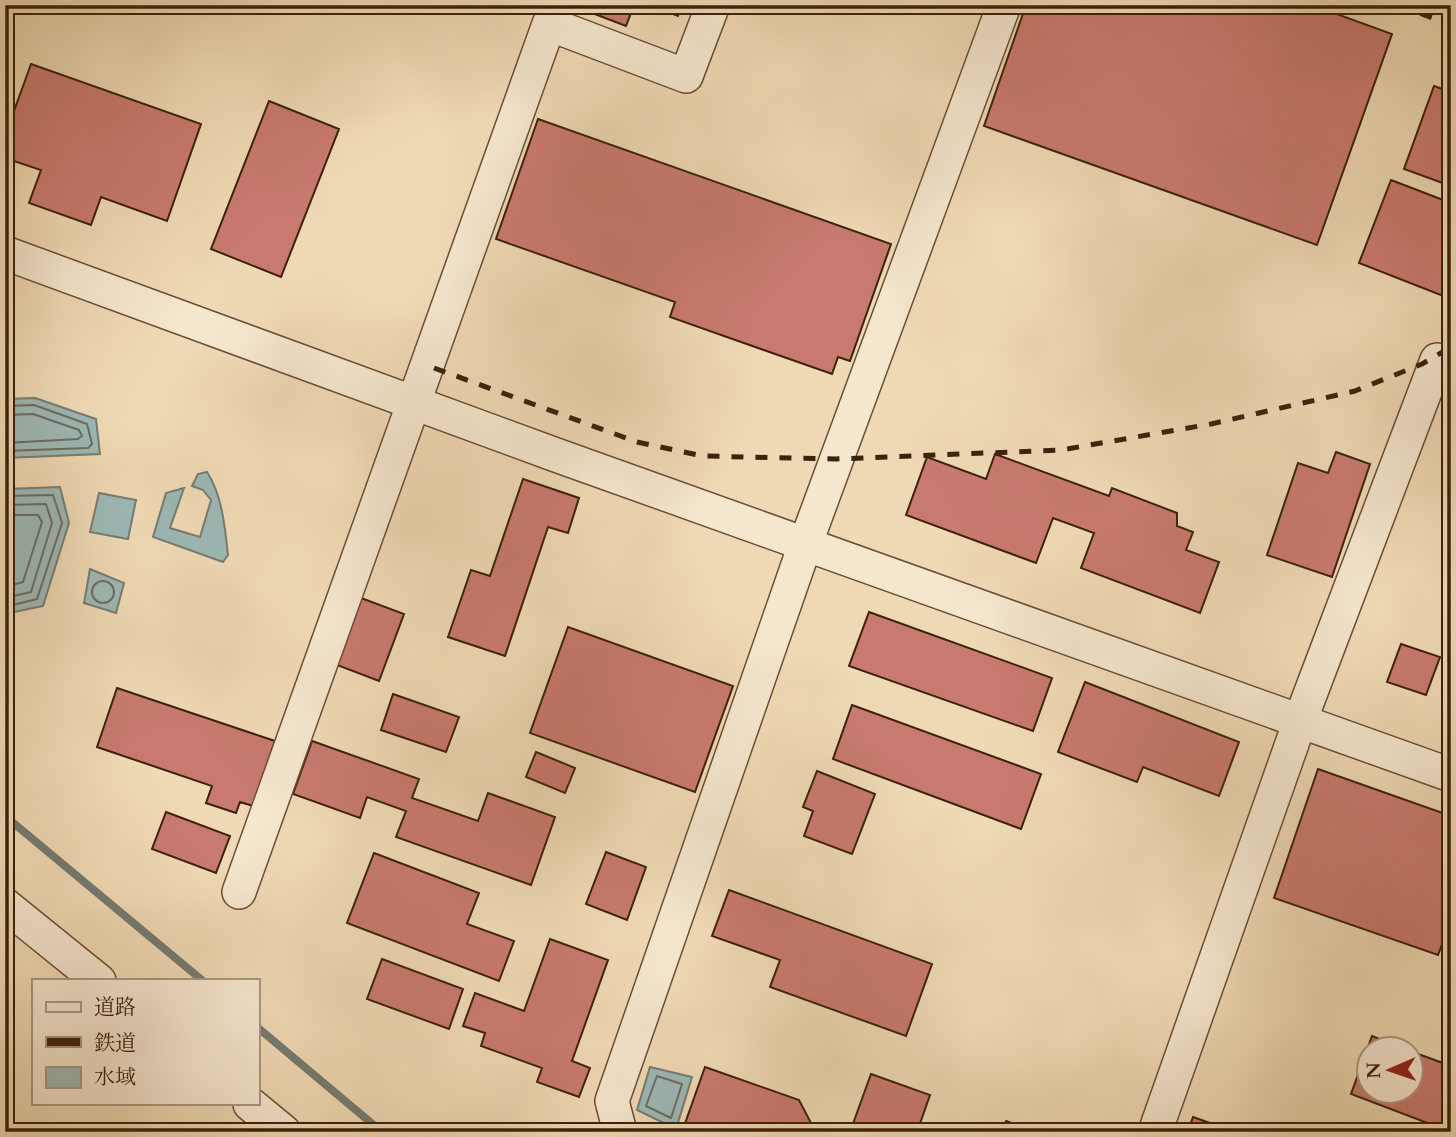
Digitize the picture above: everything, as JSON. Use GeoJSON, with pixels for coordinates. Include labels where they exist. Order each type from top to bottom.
{"type":"FeatureCollection","features":[{"type":"Feature","properties":{"kind":"street"},"geometry":{"type":"LineString","coordinates":[[239,892],[549,24],[686,76],[713,5]]}},
{"type":"Feature","properties":{"kind":"street"},"geometry":{"type":"LineString","coordinates":[[620,1132],[612,1101],[805,545],[1004,5]]}},
{"type":"Feature","properties":{"kind":"street"},"geometry":{"type":"LineString","coordinates":[[11,259],[1451,775]]}},
{"type":"Feature","properties":{"kind":"street"},"geometry":{"type":"LineString","coordinates":[[1155,1132],[1300,721],[1437,360]]}},
{"type":"Feature","properties":{"kind":"street"},"geometry":{"type":"LineString","coordinates":[[5,905],[97,979]]}},
{"type":"Feature","properties":{"kind":"street"},"geometry":{"type":"LineString","coordinates":[[252,1106],[284,1132]]}},
{"type":"Feature","properties":{"kind":"water"},"geometry":{"type":"Polygon","coordinates":[[[35,398],[96,419],[100,454],[5,458],[5,399],[35,398]]]}},
{"type":"Feature","properties":{"kind":"water"},"geometry":{"type":"Polygon","coordinates":[[[207,472],[216,491],[224,522],[228,555],[223,562],[153,537],[166,493],[184,488],[170,528],[200,537],[211,500],[203,490],[192,486],[198,474],[207,472]]]}},
{"type":"Feature","properties":{"kind":"water"},"geometry":{"type":"Polygon","coordinates":[[[60,487],[69,523],[43,606],[5,614],[5,489],[60,487]]]}},
{"type":"Feature","properties":{"kind":"water"},"geometry":{"type":"Polygon","coordinates":[[[99,493],[136,500],[128,539],[90,532],[99,493]]]}},
{"type":"Feature","properties":{"kind":"water"},"geometry":{"type":"Polygon","coordinates":[[[90,569],[124,583],[116,613],[84,603],[90,569]]]}},
{"type":"Feature","properties":{"kind":"water"},"geometry":{"type":"Polygon","coordinates":[[[650,1067],[692,1077],[676,1129],[637,1110],[650,1067]]]}},
{"type":"Feature","properties":{"kind":"building"},"geometry":{"type":"Polygon","coordinates":[[[571,5],[634,5],[626,26],[571,5]]]}},
{"type":"Feature","properties":{"kind":"building"},"geometry":{"type":"Polygon","coordinates":[[[649,5],[681,5],[678,16],[649,5]]]}},
{"type":"Feature","properties":{"kind":"building"},"geometry":{"type":"Polygon","coordinates":[[[1026,5],[1312,5],[1392,34],[1317,245],[984,126],[1026,5]]]}},
{"type":"Feature","properties":{"kind":"building"},"geometry":{"type":"Polygon","coordinates":[[[31,64],[201,124],[167,221],[101,197],[91,225],[29,203],[41,170],[5,158],[5,136],[31,64]]]}},
{"type":"Feature","properties":{"kind":"building"},"geometry":{"type":"Polygon","coordinates":[[[1434,86],[1451,92],[1451,186],[1404,169],[1434,86]]]}},
{"type":"Feature","properties":{"kind":"building"},"geometry":{"type":"Polygon","coordinates":[[[269,101],[339,129],[281,277],[211,249],[269,101]]]}},
{"type":"Feature","properties":{"kind":"building"},"geometry":{"type":"Polygon","coordinates":[[[538,119],[891,244],[850,361],[838,357],[832,374],[670,317],[675,302],[496,239],[538,119]]]}},
{"type":"Feature","properties":{"kind":"building"},"geometry":{"type":"Polygon","coordinates":[[[1391,180],[1451,203],[1451,299],[1359,263],[1391,180]]]}},
{"type":"Feature","properties":{"kind":"building"},"geometry":{"type":"Polygon","coordinates":[[[1336,452],[1370,464],[1332,577],[1267,555],[1298,463],[1328,473],[1336,452]]]}},
{"type":"Feature","properties":{"kind":"building"},"geometry":{"type":"Polygon","coordinates":[[[995,454],[1109,496],[1112,488],[1177,513],[1177,526],[1193,532],[1186,550],[1219,562],[1200,613],[1081,568],[1094,533],[1053,518],[1036,563],[906,515],[927,457],[986,479],[995,454]]]}},
{"type":"Feature","properties":{"kind":"building"},"geometry":{"type":"Polygon","coordinates":[[[523,479],[579,498],[568,533],[548,527],[505,656],[448,637],[471,570],[490,576],[523,479]]]}},
{"type":"Feature","properties":{"kind":"building"},"geometry":{"type":"Polygon","coordinates":[[[361,598],[404,614],[379,681],[337,665],[361,598]]]}},
{"type":"Feature","properties":{"kind":"building"},"geometry":{"type":"Polygon","coordinates":[[[869,612],[1052,678],[1033,731],[849,666],[869,612]]]}},
{"type":"Feature","properties":{"kind":"building"},"geometry":{"type":"Polygon","coordinates":[[[568,627],[733,686],[695,792],[530,733],[568,627]]]}},
{"type":"Feature","properties":{"kind":"building"},"geometry":{"type":"Polygon","coordinates":[[[1401,644],[1440,657],[1426,695],[1387,682],[1401,644]]]}},
{"type":"Feature","properties":{"kind":"building"},"geometry":{"type":"Polygon","coordinates":[[[1085,682],[1239,742],[1219,796],[1143,767],[1137,782],[1058,752],[1085,682]]]}},
{"type":"Feature","properties":{"kind":"building"},"geometry":{"type":"Polygon","coordinates":[[[117,688],[275,741],[253,806],[240,802],[236,813],[206,803],[212,786],[97,747],[117,688]]]}},
{"type":"Feature","properties":{"kind":"building"},"geometry":{"type":"Polygon","coordinates":[[[393,694],[459,717],[446,752],[381,730],[393,694]]]}},
{"type":"Feature","properties":{"kind":"building"},"geometry":{"type":"Polygon","coordinates":[[[852,705],[1041,774],[1021,829],[833,759],[852,705]]]}},
{"type":"Feature","properties":{"kind":"building"},"geometry":{"type":"Polygon","coordinates":[[[312,741],[419,779],[412,798],[478,821],[488,793],[555,817],[531,885],[396,837],[406,811],[367,797],[360,818],[293,794],[312,741]]]}},
{"type":"Feature","properties":{"kind":"building"},"geometry":{"type":"Polygon","coordinates":[[[536,752],[575,768],[565,793],[526,777],[536,752]]]}},
{"type":"Feature","properties":{"kind":"building"},"geometry":{"type":"Polygon","coordinates":[[[1318,769],[1451,816],[1451,920],[1438,955],[1274,898],[1318,769]]]}},
{"type":"Feature","properties":{"kind":"building"},"geometry":{"type":"Polygon","coordinates":[[[817,771],[875,794],[852,854],[804,836],[813,811],[803,807],[817,771]]]}},
{"type":"Feature","properties":{"kind":"building"},"geometry":{"type":"Polygon","coordinates":[[[166,812],[230,836],[216,873],[152,849],[166,812]]]}},
{"type":"Feature","properties":{"kind":"building"},"geometry":{"type":"Polygon","coordinates":[[[606,852],[646,867],[627,920],[586,904],[606,852]]]}},
{"type":"Feature","properties":{"kind":"building"},"geometry":{"type":"Polygon","coordinates":[[[374,853],[479,893],[467,924],[514,941],[499,981],[347,923],[374,853]]]}},
{"type":"Feature","properties":{"kind":"building"},"geometry":{"type":"Polygon","coordinates":[[[729,890],[932,964],[906,1036],[770,987],[780,960],[712,936],[729,890]]]}},
{"type":"Feature","properties":{"kind":"building"},"geometry":{"type":"Polygon","coordinates":[[[550,939],[608,960],[572,1061],[590,1068],[579,1097],[537,1082],[542,1068],[481,1046],[485,1033],[463,1026],[475,993],[524,1011],[550,939]]]}},
{"type":"Feature","properties":{"kind":"building"},"geometry":{"type":"Polygon","coordinates":[[[382,959],[463,989],[449,1029],[367,999],[382,959]]]}},
{"type":"Feature","properties":{"kind":"building"},"geometry":{"type":"Polygon","coordinates":[[[1424,1056],[1451,1066],[1451,1132],[1383,1106],[1424,1106],[1424,1056]]]}},
{"type":"Feature","properties":{"kind":"building"},"geometry":{"type":"Polygon","coordinates":[[[705,1067],[799,1100],[811,1123],[808,1132],[682,1132],[705,1067]]]}},
{"type":"Feature","properties":{"kind":"building"},"geometry":{"type":"Polygon","coordinates":[[[871,1074],[930,1095],[917,1132],[850,1132],[871,1074]]]}},
{"type":"Feature","properties":{"kind":"building"},"geometry":{"type":"Polygon","coordinates":[[[1193,1117],[1235,1132],[1175,1132],[1177,1124],[1189,1128],[1193,1117]]]}},
{"type":"Feature","properties":{"kind":"building"},"geometry":{"type":"Polygon","coordinates":[[[1006,1121],[1036,1132],[1003,1132],[1006,1121]]]}},
{"type":"Feature","properties":{"kind":"waterway"},"geometry":{"type":"LineString","coordinates":[[5,816],[201,979]]}},
{"type":"Feature","properties":{"kind":"waterway"},"geometry":{"type":"LineString","coordinates":[[259,1029],[382,1132]]}},
{"type":"Feature","properties":{"kind":"railway"},"geometry":{"type":"LineString","coordinates":[[1398,5],[1451,25]]}},
{"type":"Feature","properties":{"kind":"railway"},"geometry":{"type":"LineString","coordinates":[[434,368],[637,442],[703,456],[836,459],[1061,450],[1211,424],[1355,391],[1422,364],[1451,347]]}}]}
